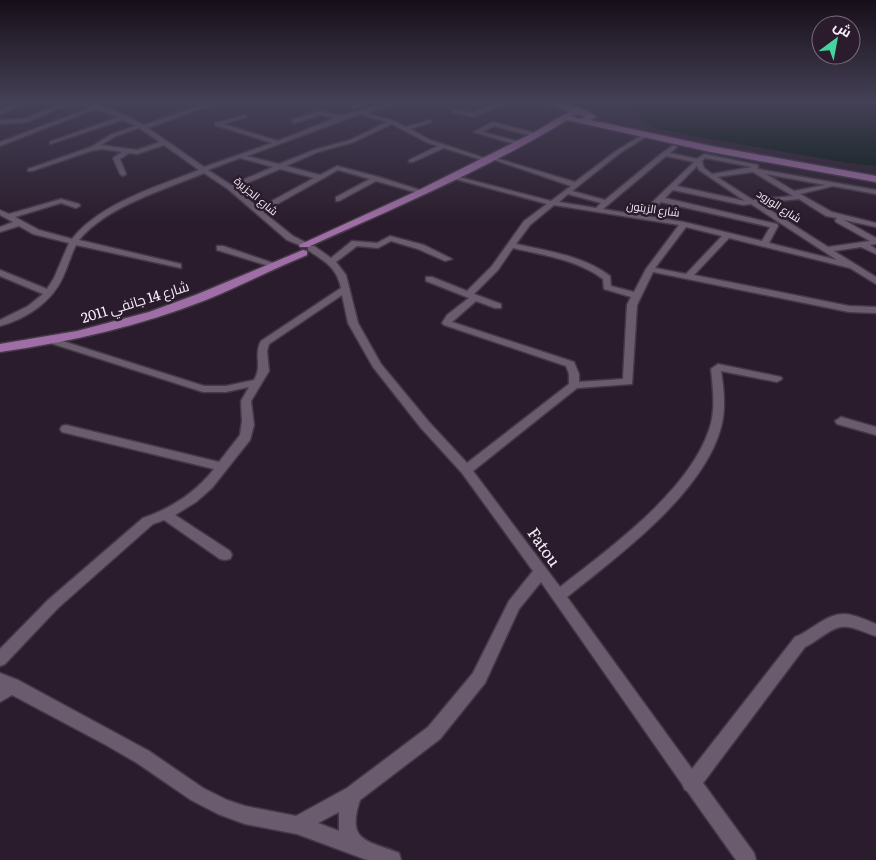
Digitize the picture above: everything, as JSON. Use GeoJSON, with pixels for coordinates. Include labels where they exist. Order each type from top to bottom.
{"type":"FeatureCollection","features":[{"type":"Feature","properties":{"kind":"main road"},"geometry":{"type":"LineString","coordinates":[[682,142],[876,179]]}},
{"type":"Feature","properties":{"kind":"main road","name":"شارع 14 جانفي 2011"},"geometry":{"type":"LineString","coordinates":[[0,348],[89,332],[163,311],[215,291],[272,264],[311,252],[338,232],[518,143]]}},
{"type":"Feature","properties":{"kind":"street"},"geometry":{"type":"LineString","coordinates":[[90,149],[102,142]]}},
{"type":"Feature","properties":{"kind":"street"},"geometry":{"type":"LineString","coordinates":[[230,188],[316,151],[348,142]]}},
{"type":"Feature","properties":{"kind":"street"},"geometry":{"type":"LineString","coordinates":[[434,142],[576,185]]}},
{"type":"Feature","properties":{"kind":"street"},"geometry":{"type":"LineString","coordinates":[[574,385],[574,374],[570,364],[447,323],[450,317],[495,268],[527,223],[618,152],[634,142]]}},
{"type":"Feature","properties":{"kind":"street"},"geometry":{"type":"LineString","coordinates":[[30,170],[90,149],[102,147],[137,152],[163,143]]}},
{"type":"Feature","properties":{"kind":"street","name":"شارع الجزيرة"},"geometry":{"type":"LineString","coordinates":[[163,143],[230,188],[257,212],[311,252]]}},
{"type":"Feature","properties":{"kind":"street"},"geometry":{"type":"LineString","coordinates":[[0,323],[37,305],[50,293],[72,242],[91,225],[122,205],[239,156],[278,143]]}},
{"type":"Feature","properties":{"kind":"street"},"geometry":{"type":"LineString","coordinates":[[411,161],[443,146]]}},
{"type":"Feature","properties":{"kind":"street"},"geometry":{"type":"LineString","coordinates":[[596,211],[674,147]]}},
{"type":"Feature","properties":{"kind":"street"},"geometry":{"type":"LineString","coordinates":[[640,218],[711,149]]}},
{"type":"Feature","properties":{"kind":"street"},"geometry":{"type":"LineString","coordinates":[[123,174],[116,158],[128,151]]}},
{"type":"Feature","properties":{"kind":"street"},"geometry":{"type":"LineString","coordinates":[[664,154],[756,166],[754,170]]}},
{"type":"Feature","properties":{"kind":"street"},"geometry":{"type":"LineString","coordinates":[[239,156],[320,177]]}},
{"type":"Feature","properties":{"kind":"street","name":"شارع الورود"},"geometry":{"type":"LineString","coordinates":[[702,159],[701,169],[852,266]]}},
{"type":"Feature","properties":{"kind":"street"},"geometry":{"type":"LineString","coordinates":[[785,175],[789,164]]}},
{"type":"Feature","properties":{"kind":"street"},"geometry":{"type":"LineString","coordinates":[[257,212],[339,168],[422,192]]}},
{"type":"Feature","properties":{"kind":"street"},"geometry":{"type":"LineString","coordinates":[[754,170],[876,242]]}},
{"type":"Feature","properties":{"kind":"street"},"geometry":{"type":"LineString","coordinates":[[711,176],[754,170],[876,192]]}},
{"type":"Feature","properties":{"kind":"street","name":"شارع الزيتون"},"geometry":{"type":"LineString","coordinates":[[451,177],[552,203],[684,224],[852,266]]}},
{"type":"Feature","properties":{"kind":"street"},"geometry":{"type":"LineString","coordinates":[[339,199],[377,178]]}},
{"type":"Feature","properties":{"kind":"street"},"geometry":{"type":"LineString","coordinates":[[671,187],[736,202],[753,203],[837,185]]}},
{"type":"Feature","properties":{"kind":"street"},"geometry":{"type":"LineString","coordinates":[[568,192],[606,202]]}},
{"type":"Feature","properties":{"kind":"street"},"geometry":{"type":"LineString","coordinates":[[660,198],[774,226],[765,244]]}},
{"type":"Feature","properties":{"kind":"street"},"geometry":{"type":"LineString","coordinates":[[3,215],[61,201],[76,206]]}},
{"type":"Feature","properties":{"kind":"street"},"geometry":{"type":"LineString","coordinates":[[829,214],[876,225]]}},
{"type":"Feature","properties":{"kind":"street"},"geometry":{"type":"LineString","coordinates":[[3,215],[36,232],[178,266]]}},
{"type":"Feature","properties":{"kind":"street"},"geometry":{"type":"LineString","coordinates":[[0,230],[19,223]]}},
{"type":"Feature","properties":{"kind":"street"},"geometry":{"type":"LineString","coordinates":[[466,470],[574,385],[628,382],[631,313],[636,296],[650,269],[684,224]]}},
{"type":"Feature","properties":{"kind":"street"},"geometry":{"type":"LineString","coordinates":[[689,275],[727,234]]}},
{"type":"Feature","properties":{"kind":"street"},"geometry":{"type":"LineString","coordinates":[[311,252],[355,243],[378,246],[390,238],[420,247],[448,259]]}},
{"type":"Feature","properties":{"kind":"street"},"geometry":{"type":"LineString","coordinates":[[825,250],[876,242]]}},
{"type":"Feature","properties":{"kind":"street"},"geometry":{"type":"LineString","coordinates":[[784,248],[814,243]]}},
{"type":"Feature","properties":{"kind":"street"},"geometry":{"type":"LineString","coordinates":[[862,244],[876,252]]}},
{"type":"Feature","properties":{"kind":"street"},"geometry":{"type":"LineString","coordinates":[[512,245],[562,258],[587,267],[607,278],[606,287],[636,296]]}},
{"type":"Feature","properties":{"kind":"street"},"geometry":{"type":"LineString","coordinates":[[220,248],[272,264]]}},
{"type":"Feature","properties":{"kind":"street","name":"Fatou"},"geometry":{"type":"LineString","coordinates":[[311,252],[342,276],[352,323],[377,365],[408,404],[466,470],[559,596],[691,784],[747,860]]}},
{"type":"Feature","properties":{"kind":"street"},"geometry":{"type":"LineString","coordinates":[[852,266],[876,281]]}},
{"type":"Feature","properties":{"kind":"street"},"geometry":{"type":"LineString","coordinates":[[650,269],[689,275],[848,309],[876,310]]}},
{"type":"Feature","properties":{"kind":"street"},"geometry":{"type":"LineString","coordinates":[[0,273],[50,293]]}},
{"type":"Feature","properties":{"kind":"street"},"geometry":{"type":"LineString","coordinates":[[429,279],[498,306]]}},
{"type":"Feature","properties":{"kind":"street"},"geometry":{"type":"LineString","coordinates":[[0,659],[53,604],[148,521],[165,516],[192,500],[221,468],[244,440],[248,432],[250,421],[246,401],[264,371],[262,351],[264,343],[345,289]]}},
{"type":"Feature","properties":{"kind":"street"},"geometry":{"type":"LineString","coordinates":[[50,340],[203,389],[226,389],[257,382]]}},
{"type":"Feature","properties":{"kind":"street"},"geometry":{"type":"LineString","coordinates":[[559,596],[624,544],[664,505],[694,470],[707,450],[715,430],[719,408],[716,369],[718,367],[778,379]]}},
{"type":"Feature","properties":{"kind":"street"},"geometry":{"type":"LineString","coordinates":[[841,421],[876,431]]}},
{"type":"Feature","properties":{"kind":"street"},"geometry":{"type":"LineString","coordinates":[[66,429],[221,468]]}},
{"type":"Feature","properties":{"kind":"street"},"geometry":{"type":"LineString","coordinates":[[165,516],[224,555]]}},
{"type":"Feature","properties":{"kind":"street"},"geometry":{"type":"LineString","coordinates":[[297,824],[353,794],[434,733],[479,678],[514,605],[540,572]]}},
{"type":"Feature","properties":{"kind":"street"},"geometry":{"type":"LineString","coordinates":[[691,784],[800,642],[814,637],[834,622],[841,620],[876,630]]}},
{"type":"Feature","properties":{"kind":"street"},"geometry":{"type":"LineString","coordinates":[[4,687],[120,743],[198,794],[224,808],[245,815],[297,824],[392,860]]}},
{"type":"Feature","properties":{"kind":"street"},"geometry":{"type":"LineString","coordinates":[[353,794],[346,813],[347,827],[356,847]]}},
{"type":"Feature","properties":{"kind":"shaded area"},"geometry":{"type":"Polygon","coordinates":[[[728,142],[876,142],[876,166],[848,163],[728,142]]]}}]}
